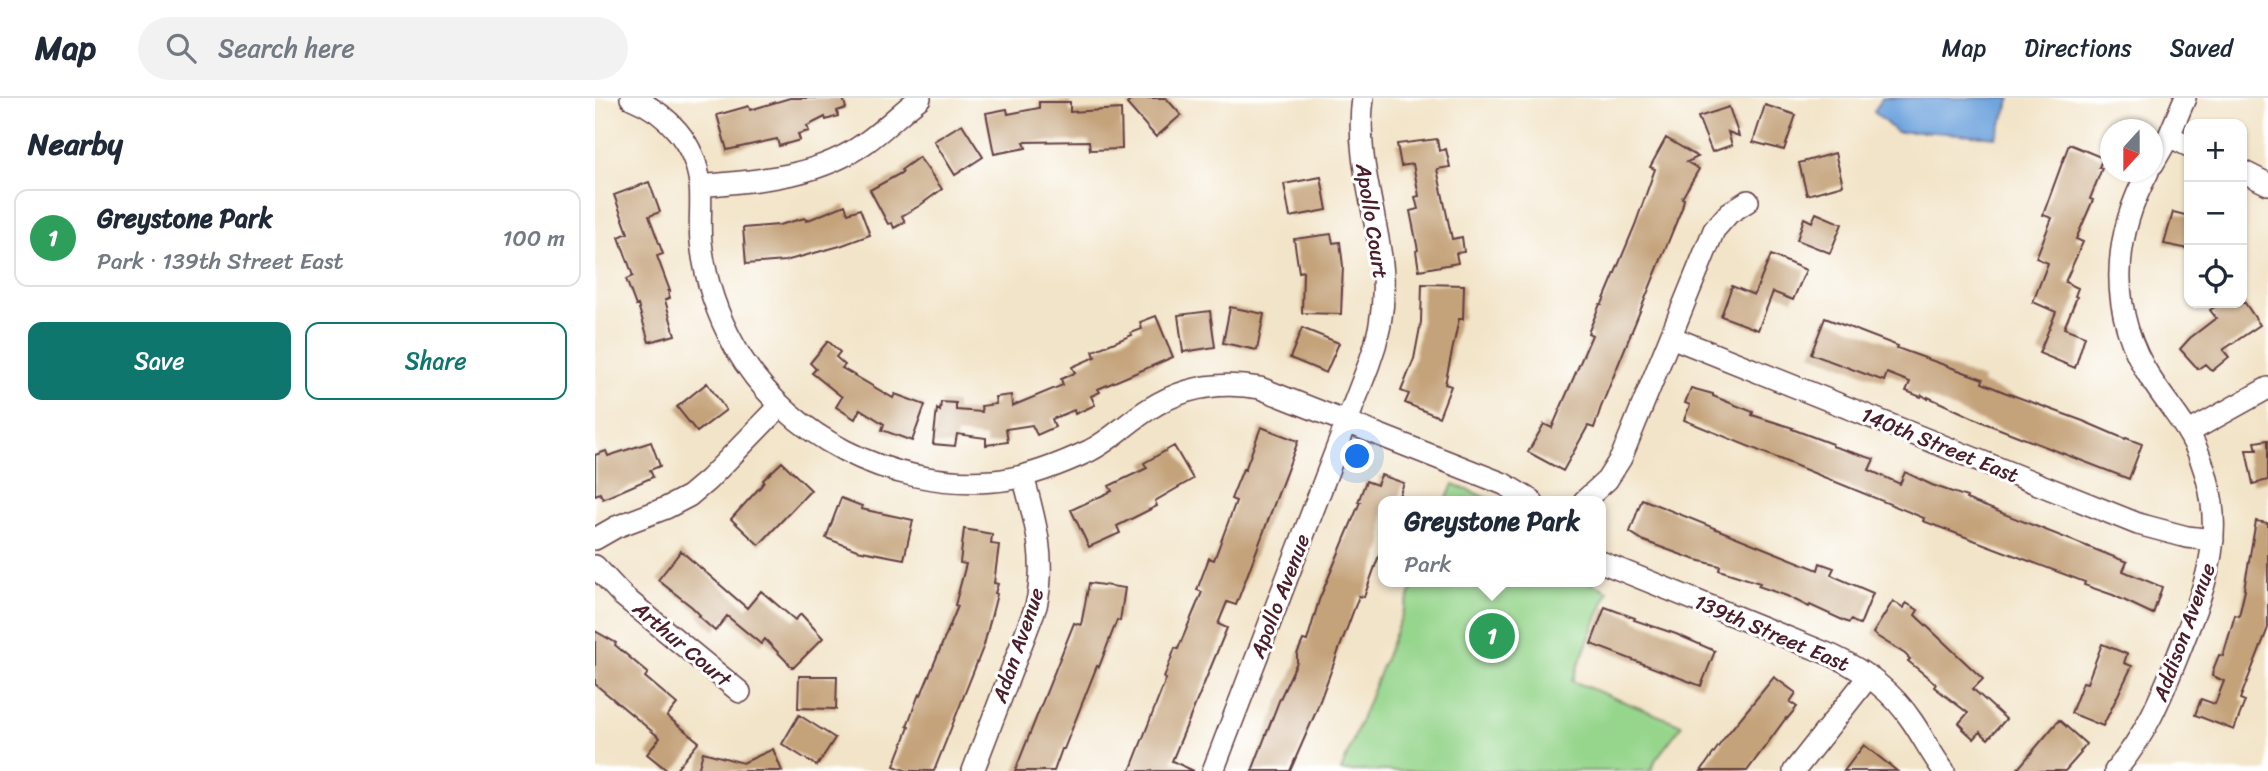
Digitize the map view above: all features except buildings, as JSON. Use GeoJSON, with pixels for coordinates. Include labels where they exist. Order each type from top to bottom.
{"type":"FeatureCollection","features":[{"type":"Feature","properties":{"kind":"street"},"geometry":{"type":"LineString","coordinates":[[631,98],[657,111],[676,128],[695,161],[700,186],[701,242],[714,301],[740,356],[780,406],[808,429],[841,449],[897,471],[964,481],[995,481],[1023,476],[1087,452],[1171,396],[1197,388],[1241,384],[1260,388],[1347,421],[1504,484],[1524,496]]}},
{"type":"Feature","properties":{"kind":"street"},"geometry":{"type":"LineString","coordinates":[[700,186],[783,177],[817,168],[864,144],[920,98]]}},
{"type":"Feature","properties":{"kind":"street","name":"Apollo Court"},"geometry":{"type":"LineString","coordinates":[[1347,421],[1375,349],[1383,299],[1381,257],[1362,154],[1363,98]]}},
{"type":"Feature","properties":{"kind":"street"},"geometry":{"type":"LineString","coordinates":[[2163,146],[2185,98]]}},
{"type":"Feature","properties":{"kind":"street"},"geometry":{"type":"LineString","coordinates":[[2169,136],[2184,144]]}},
{"type":"Feature","properties":{"kind":"street"},"geometry":{"type":"LineString","coordinates":[[2247,174],[2268,184]]}},
{"type":"Feature","properties":{"kind":"street","name":"Addison Avenue"},"geometry":{"type":"LineString","coordinates":[[2115,771],[2143,734],[2157,706],[2203,590],[2213,540],[2209,484],[2201,458],[2189,432],[2143,366],[2130,338],[2122,301],[2120,264],[2124,231],[2143,182]]}},
{"type":"Feature","properties":{"kind":"street"},"geometry":{"type":"LineString","coordinates":[[1589,496],[1607,480],[1621,458],[1714,230],[1729,213],[1748,201]]}},
{"type":"Feature","properties":{"kind":"street","name":"140th Street East"},"geometry":{"type":"LineString","coordinates":[[1671,337],[2138,524],[2213,540]]}},
{"type":"Feature","properties":{"kind":"street"},"geometry":{"type":"LineString","coordinates":[[2189,432],[2268,388]]}},
{"type":"Feature","properties":{"kind":"street"},"geometry":{"type":"LineString","coordinates":[[595,539],[616,527],[689,496],[780,406]]}},
{"type":"Feature","properties":{"kind":"street","name":"Apollo Avenue"},"geometry":{"type":"LineString","coordinates":[[1213,771],[1347,421]]}},
{"type":"Feature","properties":{"kind":"street","name":"Adan Avenue"},"geometry":{"type":"LineString","coordinates":[[973,771],[1036,606],[1041,586],[1039,539],[1023,476]]}},
{"type":"Feature","properties":{"kind":"street","name":"139th Street East"},"geometry":{"type":"LineString","coordinates":[[1606,564],[1833,656],[1869,676],[1905,710],[1944,771]]}},
{"type":"Feature","properties":{"kind":"street","name":"Arthur Court"},"geometry":{"type":"LineString","coordinates":[[595,566],[623,596],[740,692]]}},
{"type":"Feature","properties":{"kind":"street"},"geometry":{"type":"LineString","coordinates":[[1794,771],[1869,676]]}},
{"type":"Feature","properties":{"kind":"green space"},"geometry":{"type":"Polygon","coordinates":[[[1453,484],[1482,496],[1448,496],[1453,484]]]}},
{"type":"Feature","properties":{"kind":"green space"},"geometry":{"type":"Polygon","coordinates":[[[1413,587],[1600,587],[1608,591],[1572,681],[1682,725],[1656,759],[1651,771],[1341,771],[1413,587]]]}},
{"type":"Feature","properties":{"kind":"water"},"geometry":{"type":"Polygon","coordinates":[[[1882,98],[2011,98],[1996,137],[1896,132],[1874,112],[1882,98]]]}},
{"type":"Feature","properties":{"kind":"place","name":"Greystone Park"},"geometry":{"type":"Point","coordinates":[1492,636]}}]}
